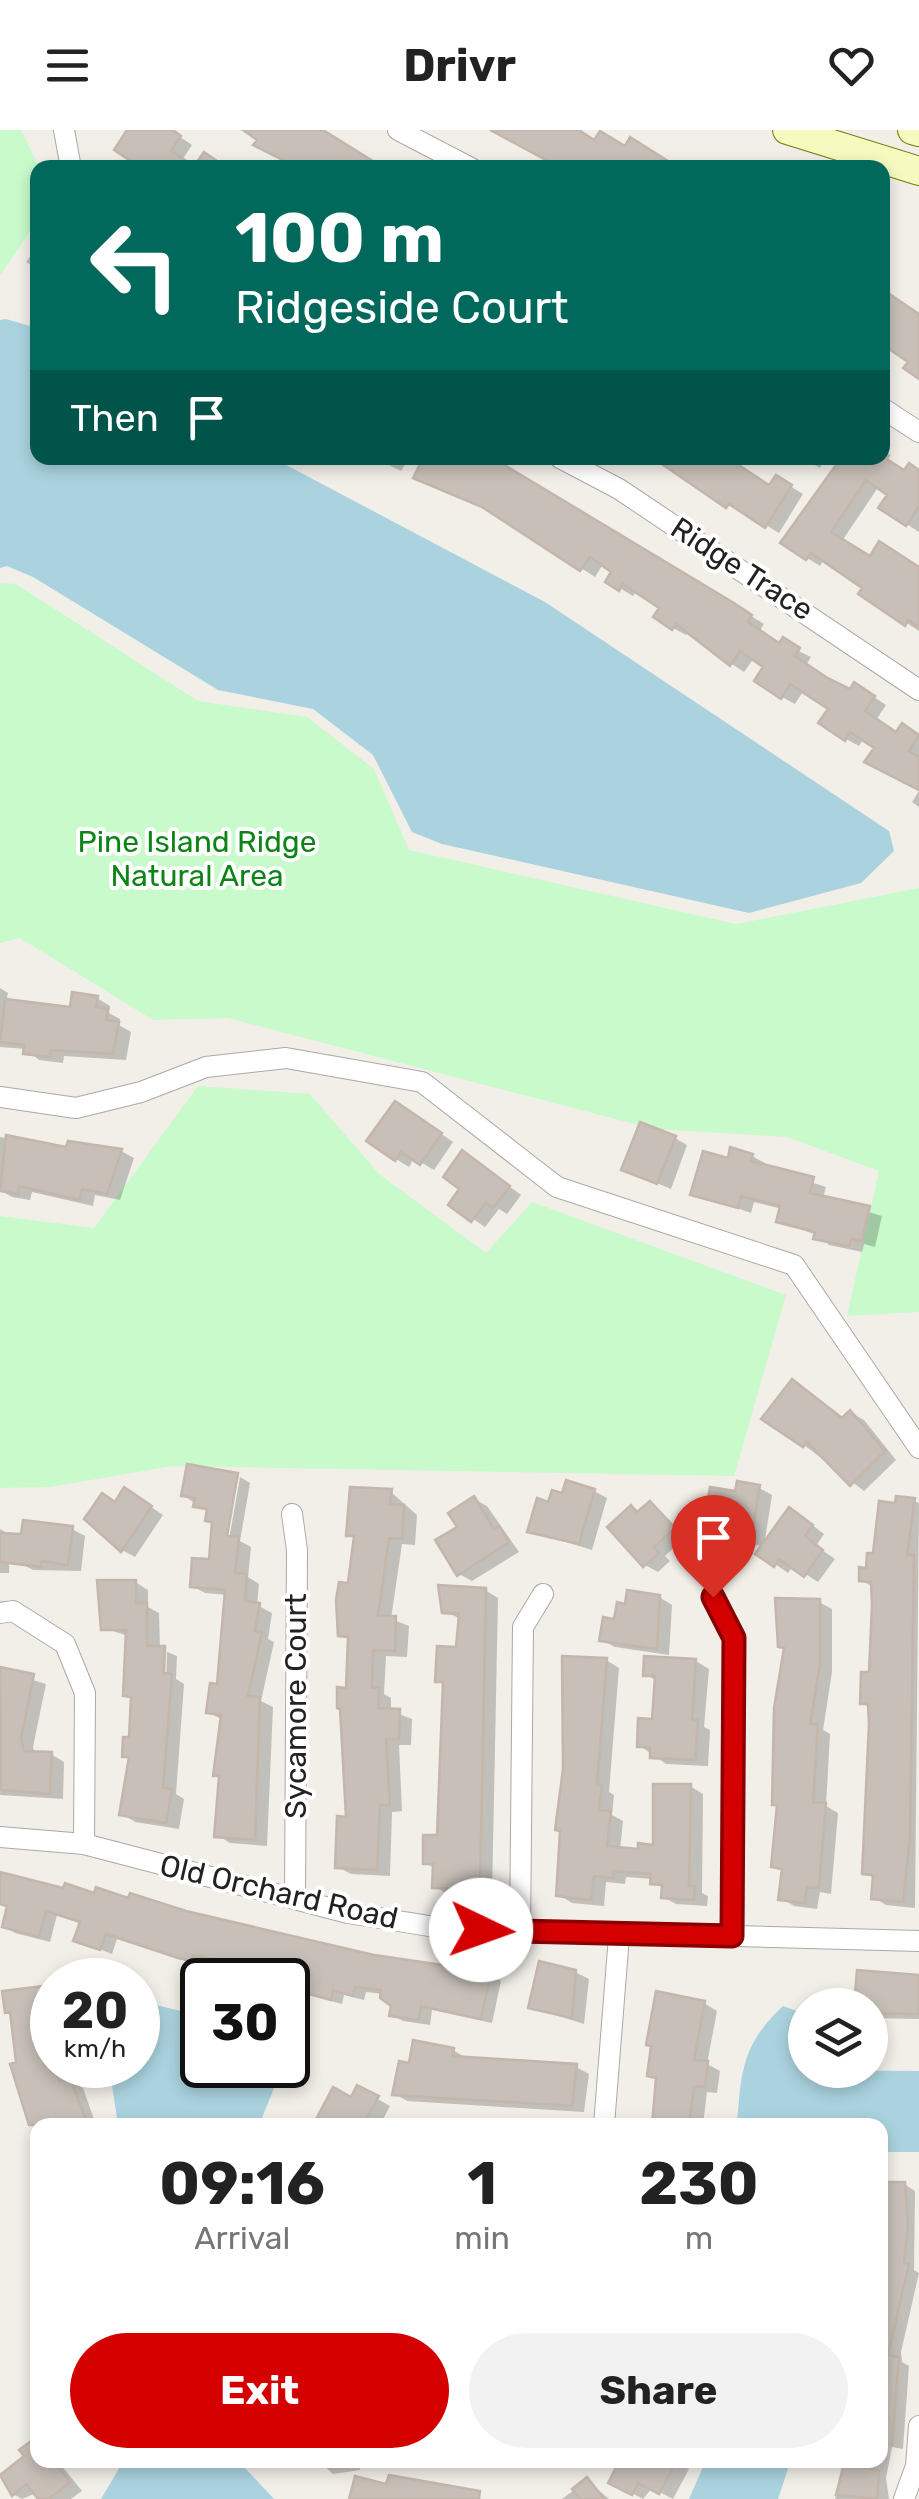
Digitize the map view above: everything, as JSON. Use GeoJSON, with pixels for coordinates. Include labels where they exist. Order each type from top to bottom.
{"type":"FeatureCollection","features":[{"type":"Feature","properties":{"kind":"main road"},"geometry":{"type":"LineString","coordinates":[[787,130],[884,160]]}},
{"type":"Feature","properties":{"kind":"main road"},"geometry":{"type":"LineString","coordinates":[[890,162],[919,171]]}},
{"type":"Feature","properties":{"kind":"street"},"geometry":{"type":"LineString","coordinates":[[64,130],[70,160]]}},
{"type":"Feature","properties":{"kind":"street"},"geometry":{"type":"LineString","coordinates":[[398,130],[456,160]]}},
{"type":"Feature","properties":{"kind":"street"},"geometry":{"type":"LineString","coordinates":[[890,413],[919,432]]}},
{"type":"Feature","properties":{"kind":"street","name":"Ridge Trace"},"geometry":{"type":"LineString","coordinates":[[573,465],[619,489],[919,690]]}},
{"type":"Feature","properties":{"kind":"street"},"geometry":{"type":"LineString","coordinates":[[0,1097],[76,1108],[140,1092],[206,1067],[286,1058],[422,1082],[557,1187],[794,1264],[919,1448]]}},
{"type":"Feature","properties":{"kind":"street","name":"Sycamore Court"},"geometry":{"type":"LineString","coordinates":[[292,1514],[297,1550],[295,1899]]}},
{"type":"Feature","properties":{"kind":"street"},"geometry":{"type":"LineString","coordinates":[[520,1932],[524,1628],[543,1594]]}},
{"type":"Feature","properties":{"kind":"street"},"geometry":{"type":"LineString","coordinates":[[713,1597],[734,1638],[732,1936]]}},
{"type":"Feature","properties":{"kind":"street"},"geometry":{"type":"LineString","coordinates":[[0,1613],[14,1612],[65,1644],[86,1692],[84,1844]]}},
{"type":"Feature","properties":{"kind":"street","name":"Old Orchard Road"},"geometry":{"type":"LineString","coordinates":[[0,1837],[84,1844],[348,1913],[442,1928],[619,1936],[919,1941]]}},
{"type":"Feature","properties":{"kind":"street"},"geometry":{"type":"LineString","coordinates":[[605,2118],[619,1936]]}},
{"type":"Feature","properties":{"kind":"street"},"geometry":{"type":"LineString","coordinates":[[904,2499],[917,2466],[919,2426]]}},
{"type":"Feature","properties":{"kind":"green space"},"geometry":{"type":"Polygon","coordinates":[[[0,130],[21,130],[36,160],[30,160],[30,232],[0,275],[0,130]]]}},
{"type":"Feature","properties":{"kind":"green space","name":"Pine Island Ridge Natural Area"},"geometry":{"type":"Polygon","coordinates":[[[0,583],[16,584],[198,701],[307,717],[374,769],[409,850],[736,924],[919,888],[919,1312],[847,1316],[879,1171],[787,1137],[654,1129],[228,1018],[153,1020],[20,938],[0,943],[0,583]]]}},
{"type":"Feature","properties":{"kind":"green space"},"geometry":{"type":"Polygon","coordinates":[[[198,1086],[310,1094],[379,1174],[486,1253],[532,1202],[786,1295],[734,1476],[173,1466],[50,1487],[0,1488],[0,1216],[94,1228],[198,1086]]]}},
{"type":"Feature","properties":{"kind":"water"},"geometry":{"type":"Polygon","coordinates":[[[0,320],[30,326],[30,465],[286,465],[545,602],[889,831],[894,851],[861,883],[749,913],[442,844],[412,832],[373,755],[313,709],[218,690],[33,577],[7,566],[0,568],[0,320]]]}},
{"type":"Feature","properties":{"kind":"water"},"geometry":{"type":"Polygon","coordinates":[[[160,2006],[180,2011],[180,2088],[274,2088],[262,2118],[117,2118],[112,2088],[160,2088],[160,2006]]]}},
{"type":"Feature","properties":{"kind":"water"},"geometry":{"type":"Polygon","coordinates":[[[783,2006],[788,2008],[788,2088],[888,2088],[888,2071],[919,2071],[919,2152],[888,2152],[888,2118],[738,2118],[746,2060],[759,2033],[783,2006]]]}},
{"type":"Feature","properties":{"kind":"water"},"geometry":{"type":"Polygon","coordinates":[[[119,2468],[245,2468],[274,2499],[101,2499],[119,2468]]]}},
{"type":"Feature","properties":{"kind":"water"},"geometry":{"type":"Polygon","coordinates":[[[703,2468],[788,2468],[778,2499],[689,2499],[703,2468]]]}},
{"type":"Feature","properties":{"kind":"building"},"geometry":{"type":"Polygon","coordinates":[[[127,130],[173,130],[181,136],[171,151],[185,160],[129,160],[114,150],[127,130]]]}},
{"type":"Feature","properties":{"kind":"building"},"geometry":{"type":"Polygon","coordinates":[[[243,130],[323,130],[371,160],[283,160],[253,145],[257,140],[243,130]]]}},
{"type":"Feature","properties":{"kind":"building"},"geometry":{"type":"Polygon","coordinates":[[[490,130],[579,130],[594,140],[600,131],[625,146],[630,137],[666,160],[546,160],[490,130]]]}},
{"type":"Feature","properties":{"kind":"building"},"geometry":{"type":"Polygon","coordinates":[[[204,152],[216,160],[198,160],[204,152]]]}},
{"type":"Feature","properties":{"kind":"building"},"geometry":{"type":"Polygon","coordinates":[[[890,294],[919,314],[919,379],[903,368],[908,362],[890,350],[890,294]]]}},
{"type":"Feature","properties":{"kind":"building"},"geometry":{"type":"Polygon","coordinates":[[[890,461],[904,470],[909,463],[919,470],[919,506],[906,526],[878,508],[887,495],[866,480],[831,532],[870,556],[879,541],[919,567],[919,627],[908,620],[905,626],[858,594],[862,588],[811,553],[806,560],[780,543],[836,465],[890,465],[890,461]]]}},
{"type":"Feature","properties":{"kind":"building"},"geometry":{"type":"Polygon","coordinates":[[[420,465],[504,465],[734,603],[752,615],[748,622],[779,643],[783,637],[800,648],[795,656],[826,677],[850,689],[854,682],[875,696],[865,711],[896,732],[902,723],[919,735],[909,751],[919,757],[919,790],[864,762],[874,748],[850,732],[845,741],[818,723],[828,709],[790,684],[781,699],[754,681],[763,667],[740,651],[730,666],[676,624],[672,630],[653,617],[659,608],[623,584],[619,591],[605,582],[611,572],[590,557],[580,571],[482,507],[413,478],[420,465]]]}},
{"type":"Feature","properties":{"kind":"building"},"geometry":{"type":"Polygon","coordinates":[[[663,465],[739,465],[769,485],[776,475],[792,485],[765,528],[729,504],[726,508],[663,465]]]}},
{"type":"Feature","properties":{"kind":"building"},"geometry":{"type":"Polygon","coordinates":[[[72,992],[98,996],[96,1007],[108,1009],[106,1020],[119,1022],[113,1054],[51,1050],[50,1057],[23,1054],[24,1045],[0,1042],[5,999],[70,1007],[72,992]]]}},
{"type":"Feature","properties":{"kind":"building"},"geometry":{"type":"Polygon","coordinates":[[[395,1101],[442,1133],[420,1165],[401,1152],[395,1161],[366,1141],[395,1101]]]}},
{"type":"Feature","properties":{"kind":"building"},"geometry":{"type":"Polygon","coordinates":[[[640,1122],[676,1136],[657,1184],[621,1170],[640,1122]]]}},
{"type":"Feature","properties":{"kind":"building"},"geometry":{"type":"Polygon","coordinates":[[[6,1135],[66,1147],[68,1141],[122,1149],[107,1194],[82,1189],[80,1200],[19,1186],[18,1194],[0,1191],[6,1135]]]}},
{"type":"Feature","properties":{"kind":"building"},"geometry":{"type":"Polygon","coordinates":[[[730,1147],[753,1154],[751,1161],[814,1177],[810,1193],[870,1206],[862,1241],[851,1239],[849,1246],[813,1239],[815,1232],[776,1222],[780,1206],[741,1196],[738,1208],[690,1195],[703,1151],[728,1158],[730,1147]]]}},
{"type":"Feature","properties":{"kind":"building"},"geometry":{"type":"Polygon","coordinates":[[[462,1150],[510,1186],[493,1208],[486,1203],[471,1222],[448,1205],[459,1189],[443,1177],[462,1150]]]}},
{"type":"Feature","properties":{"kind":"building"},"geometry":{"type":"Polygon","coordinates":[[[792,1379],[842,1418],[850,1410],[885,1451],[850,1486],[807,1442],[803,1447],[761,1419],[792,1379]]]}},
{"type":"Feature","properties":{"kind":"building"},"geometry":{"type":"Polygon","coordinates":[[[187,1464],[238,1473],[227,1536],[239,1537],[235,1573],[247,1574],[245,1601],[260,1603],[255,1631],[262,1632],[248,1696],[260,1697],[255,1840],[214,1837],[219,1776],[213,1776],[221,1715],[206,1713],[210,1683],[217,1684],[225,1590],[190,1587],[192,1558],[209,1559],[212,1522],[205,1521],[207,1509],[193,1507],[195,1498],[181,1496],[187,1464]]]}},
{"type":"Feature","properties":{"kind":"building"},"geometry":{"type":"Polygon","coordinates":[[[566,1480],[595,1489],[579,1544],[527,1532],[537,1498],[548,1502],[552,1490],[562,1493],[566,1480]]]}},
{"type":"Feature","properties":{"kind":"building"},"geometry":{"type":"Polygon","coordinates":[[[737,1481],[760,1485],[751,1540],[702,1536],[710,1487],[735,1491],[737,1481]]]}},
{"type":"Feature","properties":{"kind":"building"},"geometry":{"type":"Polygon","coordinates":[[[124,1487],[152,1506],[121,1552],[84,1519],[102,1493],[115,1502],[124,1487]]]}},
{"type":"Feature","properties":{"kind":"building"},"geometry":{"type":"Polygon","coordinates":[[[350,1487],[392,1489],[390,1504],[404,1505],[402,1539],[389,1538],[378,1616],[396,1616],[395,1651],[373,1650],[372,1688],[379,1688],[378,1708],[400,1709],[399,1739],[386,1739],[390,1805],[380,1805],[377,1870],[335,1868],[337,1816],[346,1817],[337,1687],[346,1688],[348,1637],[338,1636],[336,1600],[339,1582],[348,1583],[354,1536],[346,1536],[350,1487]]]}},
{"type":"Feature","properties":{"kind":"building"},"geometry":{"type":"Polygon","coordinates":[[[474,1496],[494,1529],[499,1526],[509,1542],[457,1576],[435,1540],[457,1527],[448,1513],[474,1496]]]}},
{"type":"Feature","properties":{"kind":"building"},"geometry":{"type":"Polygon","coordinates":[[[896,1496],[915,1498],[907,1555],[914,1555],[910,1837],[903,1902],[871,1899],[873,1875],[862,1874],[869,1724],[868,1704],[860,1704],[861,1672],[869,1672],[872,1605],[871,1582],[859,1581],[859,1567],[866,1568],[867,1553],[873,1553],[879,1501],[895,1503],[896,1496]]]}},
{"type":"Feature","properties":{"kind":"building"},"geometry":{"type":"Polygon","coordinates":[[[650,1501],[675,1528],[654,1547],[659,1553],[643,1567],[607,1527],[631,1505],[637,1512],[650,1501]]]}},
{"type":"Feature","properties":{"kind":"building"},"geometry":{"type":"Polygon","coordinates":[[[789,1507],[813,1525],[805,1536],[823,1550],[804,1577],[779,1559],[774,1567],[755,1554],[789,1507]]]}},
{"type":"Feature","properties":{"kind":"building"},"geometry":{"type":"Polygon","coordinates":[[[23,1520],[73,1526],[68,1565],[41,1561],[41,1567],[0,1562],[0,1533],[21,1534],[23,1520]]]}},
{"type":"Feature","properties":{"kind":"building"},"geometry":{"type":"Polygon","coordinates":[[[97,1580],[136,1580],[136,1603],[147,1603],[147,1646],[165,1646],[164,1673],[172,1674],[163,1788],[172,1789],[166,1823],[119,1815],[129,1757],[122,1757],[123,1737],[129,1737],[131,1697],[123,1696],[126,1630],[101,1630],[97,1580]]]}},
{"type":"Feature","properties":{"kind":"building"},"geometry":{"type":"Polygon","coordinates":[[[438,1585],[486,1588],[480,1889],[432,1888],[433,1864],[423,1864],[423,1835],[437,1835],[443,1682],[435,1682],[437,1646],[456,1647],[459,1614],[442,1613],[438,1585]]]}},
{"type":"Feature","properties":{"kind":"building"},"geometry":{"type":"Polygon","coordinates":[[[627,1590],[660,1595],[657,1649],[599,1641],[603,1617],[614,1619],[617,1602],[625,1604],[627,1590]]]}},
{"type":"Feature","properties":{"kind":"building"},"geometry":{"type":"Polygon","coordinates":[[[775,1598],[820,1599],[820,1664],[810,1724],[818,1724],[813,1802],[826,1803],[819,1888],[807,1887],[805,1903],[778,1900],[782,1869],[771,1867],[777,1805],[772,1805],[774,1708],[784,1648],[778,1647],[775,1598]]]}},
{"type":"Feature","properties":{"kind":"building"},"geometry":{"type":"Polygon","coordinates":[[[562,1656],[607,1658],[597,1785],[602,1786],[599,1810],[611,1811],[607,1846],[638,1849],[638,1843],[653,1845],[653,1784],[691,1784],[689,1886],[695,1886],[694,1900],[661,1898],[662,1885],[650,1884],[651,1874],[613,1871],[613,1878],[594,1876],[591,1900],[556,1896],[560,1831],[555,1830],[563,1769],[562,1656]]]}},
{"type":"Feature","properties":{"kind":"building"},"geometry":{"type":"Polygon","coordinates":[[[644,1656],[696,1659],[692,1720],[698,1720],[695,1760],[650,1758],[650,1747],[637,1747],[638,1718],[652,1719],[655,1676],[643,1676],[644,1656]]]}},
{"type":"Feature","properties":{"kind":"building"},"geometry":{"type":"Polygon","coordinates":[[[0,1667],[34,1674],[21,1739],[24,1751],[52,1752],[50,1794],[1,1790],[0,1667]]]}},
{"type":"Feature","properties":{"kind":"building"},"geometry":{"type":"Polygon","coordinates":[[[0,1872],[63,1888],[65,1883],[94,1893],[96,1887],[128,1898],[130,1893],[186,1911],[374,1955],[491,1972],[481,2019],[421,2006],[419,2020],[389,2016],[391,2006],[380,1998],[381,1990],[355,1987],[353,1996],[333,1990],[331,2000],[310,1994],[310,1958],[193,1955],[180,1958],[106,1934],[100,1950],[73,1941],[80,1922],[46,1911],[39,1937],[2,1927],[7,1906],[0,1904],[0,1872]]]}},
{"type":"Feature","properties":{"kind":"building"},"geometry":{"type":"Polygon","coordinates":[[[539,1961],[576,1970],[572,2018],[528,2008],[539,1961]]]}},
{"type":"Feature","properties":{"kind":"building"},"geometry":{"type":"Polygon","coordinates":[[[857,1970],[919,1975],[919,2014],[888,2013],[888,1988],[855,1988],[857,1970]]]}},
{"type":"Feature","properties":{"kind":"building"},"geometry":{"type":"Polygon","coordinates":[[[30,1988],[30,2088],[74,2088],[85,2118],[30,2118],[29,2125],[10,2064],[16,2062],[10,2012],[5,2013],[2,1991],[30,1988]]]}},
{"type":"Feature","properties":{"kind":"building"},"geometry":{"type":"Polygon","coordinates":[[[656,1991],[705,2001],[694,2060],[708,2061],[705,2087],[694,2086],[690,2118],[653,2118],[656,2078],[647,2076],[651,2046],[646,2045],[656,1991]]]}},
{"type":"Feature","properties":{"kind":"building"},"geometry":{"type":"Polygon","coordinates":[[[413,2040],[454,2048],[453,2056],[577,2064],[572,2106],[392,2095],[399,2061],[409,2063],[413,2040]]]}},
{"type":"Feature","properties":{"kind":"building"},"geometry":{"type":"Polygon","coordinates":[[[357,2085],[379,2096],[367,2118],[317,2118],[333,2087],[351,2097],[357,2085]]]}},
{"type":"Feature","properties":{"kind":"building"},"geometry":{"type":"Polygon","coordinates":[[[888,2182],[905,2182],[908,2225],[904,2263],[909,2264],[888,2355],[888,2182]]]}},
{"type":"Feature","properties":{"kind":"building"},"geometry":{"type":"Polygon","coordinates":[[[888,2355],[899,2357],[892,2445],[888,2444],[888,2355]]]}},
{"type":"Feature","properties":{"kind":"building"},"geometry":{"type":"Polygon","coordinates":[[[30,2442],[30,2468],[59,2468],[70,2482],[49,2499],[38,2499],[26,2484],[12,2496],[0,2475],[24,2456],[19,2450],[30,2442]]]}},
{"type":"Feature","properties":{"kind":"building"},"geometry":{"type":"Polygon","coordinates":[[[616,2468],[673,2468],[659,2494],[638,2483],[632,2495],[608,2483],[616,2468]]]}},
{"type":"Feature","properties":{"kind":"building"},"geometry":{"type":"Polygon","coordinates":[[[843,2468],[879,2471],[877,2499],[836,2495],[843,2468]]]}},
{"type":"Feature","properties":{"kind":"building"},"geometry":{"type":"Polygon","coordinates":[[[389,2475],[480,2491],[479,2499],[349,2499],[355,2476],[386,2484],[389,2475]]]}},
{"type":"Feature","properties":{"kind":"building"},"geometry":{"type":"Polygon","coordinates":[[[587,2477],[604,2499],[580,2499],[572,2489],[587,2477]]]}},
{"type":"Feature","properties":{"kind":"route"},"geometry":{"type":"LineString","coordinates":[[481,1930],[732,1936],[734,1638],[713,1597]]}}]}
